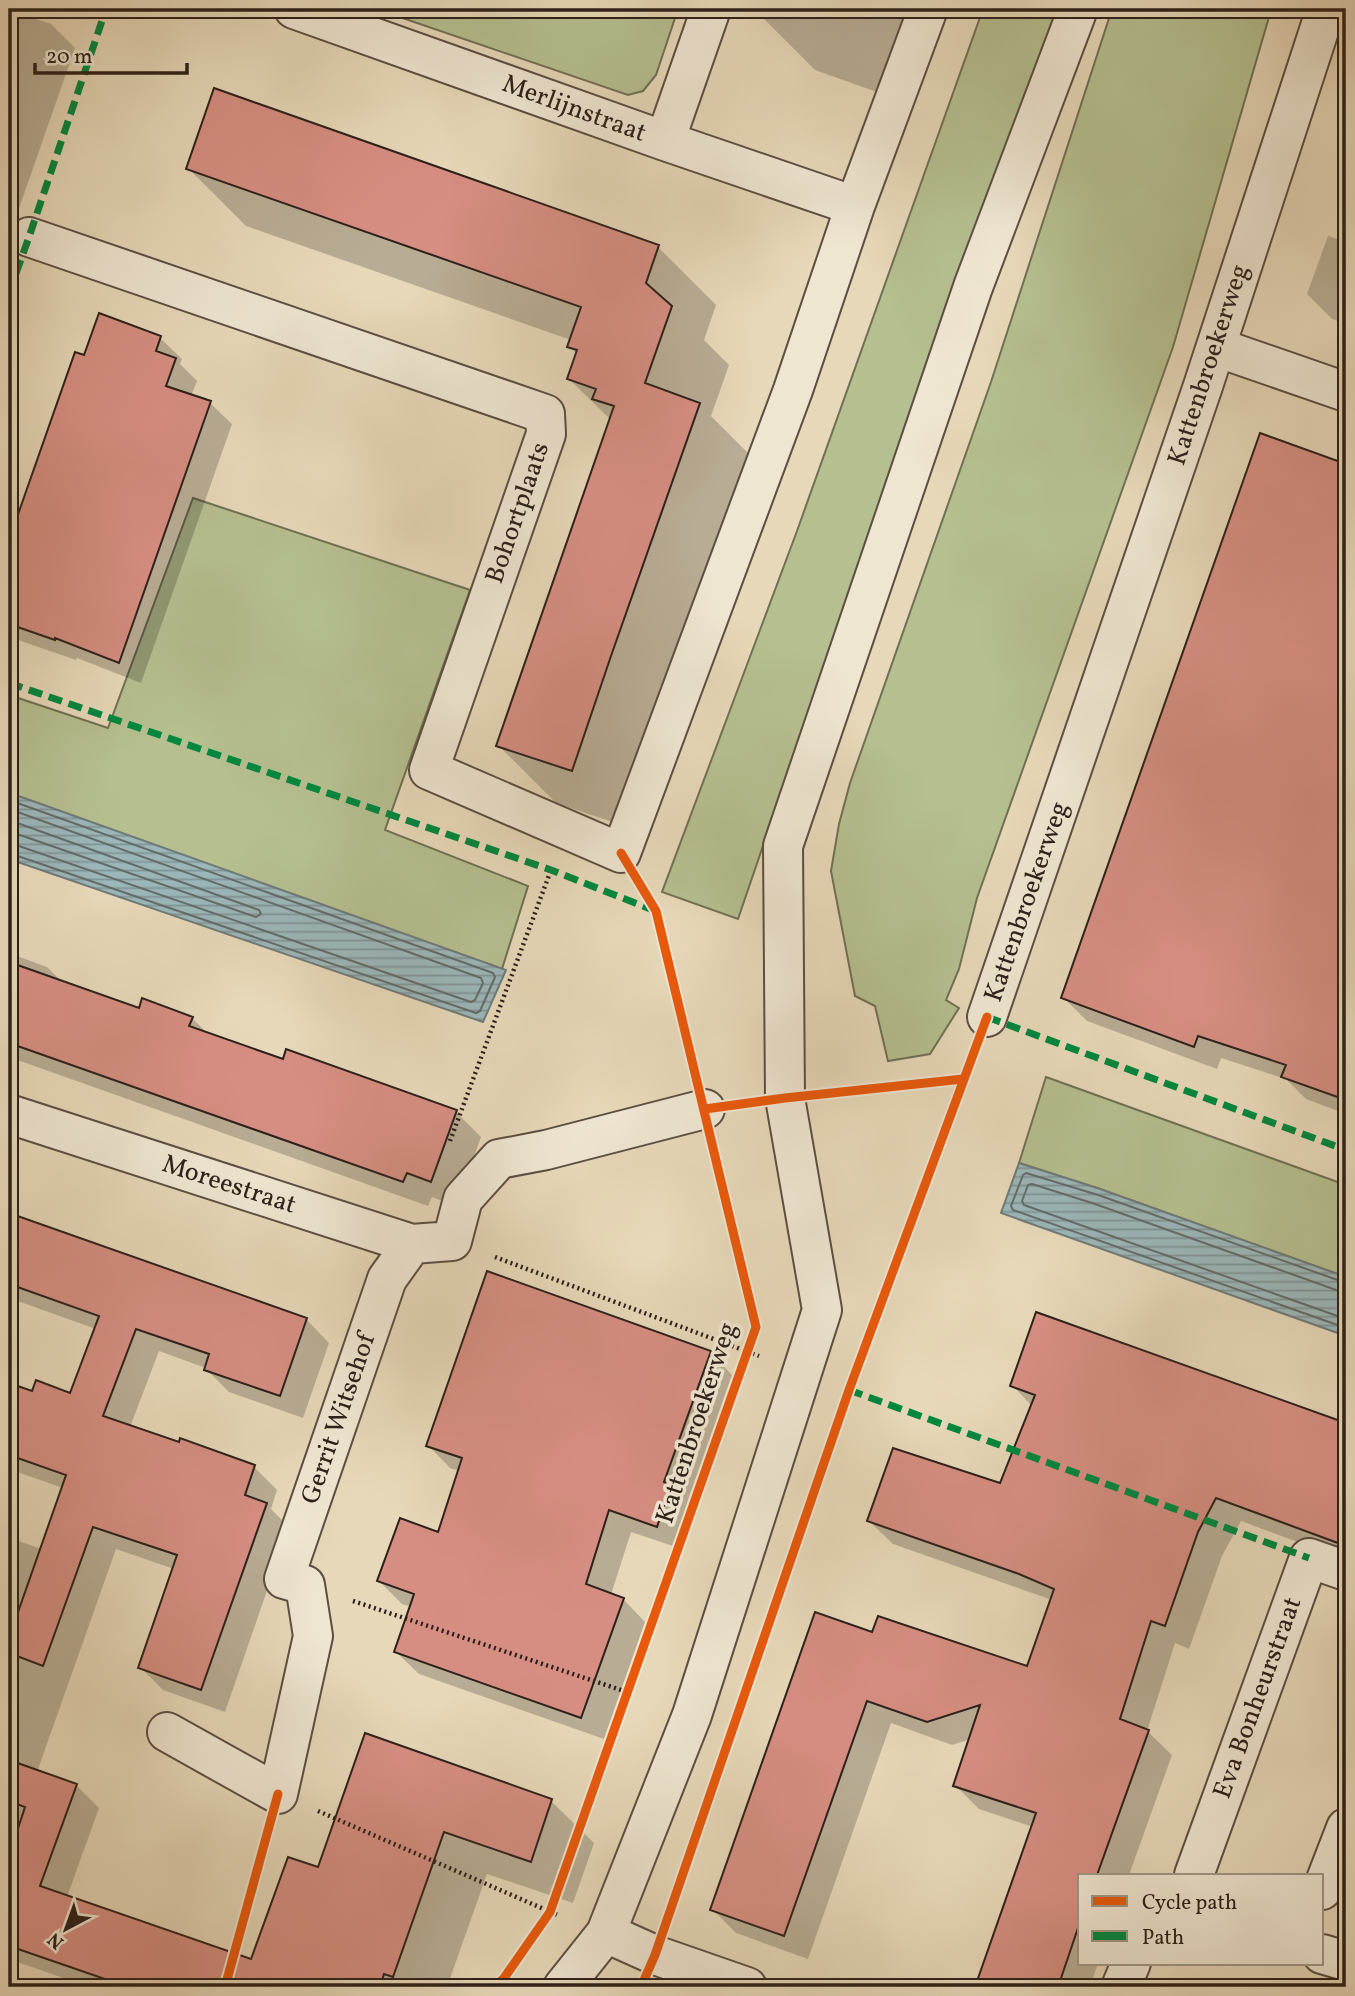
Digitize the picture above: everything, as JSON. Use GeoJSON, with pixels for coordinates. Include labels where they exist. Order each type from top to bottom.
{"type":"FeatureCollection","features":[{"type":"Feature","properties":{"kind":"street","name":"Merlijnstraat"},"geometry":{"type":"LineString","coordinates":[[294,9],[855,206]]}},
{"type":"Feature","properties":{"kind":"street"},"geometry":{"type":"LineString","coordinates":[[665,141],[711,9]]}},
{"type":"Feature","properties":{"kind":"street"},"geometry":{"type":"LineString","coordinates":[[855,206],[929,9]]}},
{"type":"Feature","properties":{"kind":"street"},"geometry":{"type":"LineString","coordinates":[[563,1987],[607,1933],[692,1715],[822,1310],[785,1098],[783,846],[973,288],[1078,9]]}},
{"type":"Feature","properties":{"kind":"street","name":"Kattenbroekerweg"},"geometry":{"type":"LineString","coordinates":[[987,1017],[1216,347],[1326,9]]}},
{"type":"Feature","properties":{"kind":"street","name":"Bohortplaats"},"geometry":{"type":"LineString","coordinates":[[29,237],[545,414],[546,434],[429,770],[621,853],[793,390],[855,206]]}},
{"type":"Feature","properties":{"kind":"street"},"geometry":{"type":"LineString","coordinates":[[1216,347],[1346,392]]}},
{"type":"Feature","properties":{"kind":"street"},"geometry":{"type":"LineString","coordinates":[[452,1241],[463,1199],[499,1159],[546,1150],[705,1109]]}},
{"type":"Feature","properties":{"kind":"street","name":"Moreestraat"},"geometry":{"type":"LineString","coordinates":[[9,1114],[412,1244],[452,1241]]}},
{"type":"Feature","properties":{"kind":"street","name":"Gerrit Witsehof"},"geometry":{"type":"LineString","coordinates":[[305,1585],[284,1579],[387,1279],[412,1244]]}},
{"type":"Feature","properties":{"kind":"street","name":"Eva Bonheurstraat"},"geometry":{"type":"LineString","coordinates":[[1194,1874],[1309,1558],[1346,1571]]}},
{"type":"Feature","properties":{"kind":"street"},"geometry":{"type":"LineString","coordinates":[[167,1732],[278,1794],[313,1636],[305,1585]]}},
{"type":"Feature","properties":{"kind":"street"},"geometry":{"type":"LineString","coordinates":[[1324,1885],[1346,1828]]}},
{"type":"Feature","properties":{"kind":"street"},"geometry":{"type":"LineString","coordinates":[[607,1933],[655,1955],[747,1987]]}},
{"type":"Feature","properties":{"kind":"street"},"geometry":{"type":"LineString","coordinates":[[1324,1955],[1346,1961]]}},
{"type":"Feature","properties":{"kind":"street"},"geometry":{"type":"LineString","coordinates":[[1121,1987],[1130,1965]]}},
{"type":"Feature","properties":{"kind":"path"},"geometry":{"type":"LineString","coordinates":[[446,1153],[551,870]]}},
{"type":"Feature","properties":{"kind":"path"},"geometry":{"type":"LineString","coordinates":[[452,1241],[802,1373]]}},
{"type":"Feature","properties":{"kind":"path"},"geometry":{"type":"LineString","coordinates":[[305,1585],[627,1692]]}},
{"type":"Feature","properties":{"kind":"path"},"geometry":{"type":"LineString","coordinates":[[623,1705],[632,1679]]}},
{"type":"Feature","properties":{"kind":"path"},"geometry":{"type":"LineString","coordinates":[[278,1794],[550,1912],[607,1933]]}},
{"type":"Feature","properties":{"kind":"path"},"geometry":{"type":"LineString","coordinates":[[542,1923],[555,1899]]}},
{"type":"Feature","properties":{"kind":"green space"},"geometry":{"type":"Polygon","coordinates":[[[376,9],[678,9],[656,75],[643,91],[628,95],[376,9]]]}},
{"type":"Feature","properties":{"kind":"green space"},"geometry":{"type":"Polygon","coordinates":[[[983,9],[1059,9],[738,919],[662,892],[797,531],[983,9]]]}},
{"type":"Feature","properties":{"kind":"green space"},"geometry":{"type":"Polygon","coordinates":[[[1112,9],[1253,9],[1269,17],[1173,347],[977,898],[959,969],[946,1000],[959,1008],[930,1054],[888,1061],[875,1006],[855,996],[831,871],[839,824],[850,783],[991,382],[1112,9]]]}},
{"type":"Feature","properties":{"kind":"green space"},"geometry":{"type":"Polygon","coordinates":[[[193,498],[470,590],[385,830],[528,886],[502,969],[9,793],[9,695],[108,728],[193,498]]]}},
{"type":"Feature","properties":{"kind":"green space"},"geometry":{"type":"Polygon","coordinates":[[[1046,1077],[1346,1185],[1346,1277],[1100,1189],[1019,1163],[1046,1077]]]}},
{"type":"Feature","properties":{"kind":"water"},"geometry":{"type":"Polygon","coordinates":[[[9,793],[506,970],[483,1022],[9,859],[9,793]]]}},
{"type":"Feature","properties":{"kind":"water"},"geometry":{"type":"Polygon","coordinates":[[[1019,1163],[1100,1189],[1346,1277],[1346,1336],[1001,1213],[1019,1163]]]}},
{"type":"Feature","properties":{"kind":"building"},"geometry":{"type":"Polygon","coordinates":[[[214,88],[659,245],[646,283],[672,306],[645,383],[700,403],[572,771],[496,746],[614,406],[592,399],[596,389],[567,379],[577,350],[567,347],[581,307],[186,169],[214,88]]]}},
{"type":"Feature","properties":{"kind":"building"},"geometry":{"type":"Polygon","coordinates":[[[99,313],[161,336],[156,351],[176,358],[166,386],[211,401],[119,663],[55,638],[9,624],[9,540],[75,352],[84,355],[99,313]]]}},
{"type":"Feature","properties":{"kind":"building"},"geometry":{"type":"Polygon","coordinates":[[[1260,433],[1346,464],[1346,1100],[1281,1077],[1286,1065],[1198,1036],[1194,1047],[1061,998],[1260,433]]]}},
{"type":"Feature","properties":{"kind":"building"},"geometry":{"type":"Polygon","coordinates":[[[9,962],[139,1008],[142,998],[193,1017],[189,1026],[283,1059],[286,1049],[457,1110],[431,1182],[407,1173],[403,1182],[9,1043],[9,962]]]}},
{"type":"Feature","properties":{"kind":"building"},"geometry":{"type":"Polygon","coordinates":[[[9,1213],[307,1318],[280,1396],[204,1370],[209,1354],[136,1329],[103,1416],[179,1442],[180,1438],[255,1465],[245,1495],[267,1503],[201,1690],[138,1668],[177,1555],[93,1527],[43,1666],[9,1653],[9,1638],[66,1475],[9,1455],[9,1383],[32,1391],[36,1380],[70,1393],[99,1316],[9,1284],[9,1213]]]}},
{"type":"Feature","properties":{"kind":"building"},"geometry":{"type":"Polygon","coordinates":[[[487,1271],[711,1351],[664,1482],[671,1485],[657,1527],[609,1510],[586,1584],[624,1598],[581,1718],[394,1652],[414,1594],[377,1581],[400,1518],[438,1532],[462,1458],[426,1446],[487,1271]]]}},
{"type":"Feature","properties":{"kind":"building"},"geometry":{"type":"Polygon","coordinates":[[[1036,1312],[1346,1423],[1346,1546],[1216,1498],[1198,1532],[1165,1626],[1151,1621],[1120,1719],[1149,1730],[1097,1874],[1078,1874],[1078,1928],[1058,1987],[975,1987],[1036,1813],[953,1786],[980,1705],[927,1722],[867,1701],[784,1936],[710,1910],[815,1612],[872,1632],[878,1616],[1027,1666],[1054,1589],[1019,1574],[867,1521],[893,1448],[1000,1483],[1035,1395],[1010,1386],[1036,1312]]]}},
{"type":"Feature","properties":{"kind":"building"},"geometry":{"type":"Polygon","coordinates":[[[365,1733],[552,1799],[531,1862],[444,1832],[393,1977],[384,1974],[380,1987],[128,1987],[18,1949],[14,1958],[9,1957],[9,1856],[25,1807],[9,1801],[9,1760],[77,1784],[40,1886],[251,1959],[288,1857],[318,1867],[365,1733]]]}},
{"type":"Feature","properties":{"kind":"marked path"},"geometry":{"type":"LineString","coordinates":[[9,293],[106,9]]}},
{"type":"Feature","properties":{"kind":"marked path"},"geometry":{"type":"LineString","coordinates":[[9,683],[551,870],[653,910]]}},
{"type":"Feature","properties":{"kind":"marked path"},"geometry":{"type":"LineString","coordinates":[[987,1017],[1346,1150]]}},
{"type":"Feature","properties":{"kind":"marked path"},"geometry":{"type":"LineString","coordinates":[[849,1390],[1309,1558]]}},
{"type":"Feature","properties":{"kind":"cycle path"},"geometry":{"type":"LineString","coordinates":[[494,1987],[504,1978],[550,1912],[756,1327],[656,911],[621,853]]}},
{"type":"Feature","properties":{"kind":"cycle path"},"geometry":{"type":"LineString","coordinates":[[641,1987],[655,1955],[849,1390],[987,1017]]}},
{"type":"Feature","properties":{"kind":"cycle path"},"geometry":{"type":"LineString","coordinates":[[705,1109],[963,1079]]}},
{"type":"Feature","properties":{"kind":"cycle path"},"geometry":{"type":"LineString","coordinates":[[225,1987],[278,1794]]}}]}
